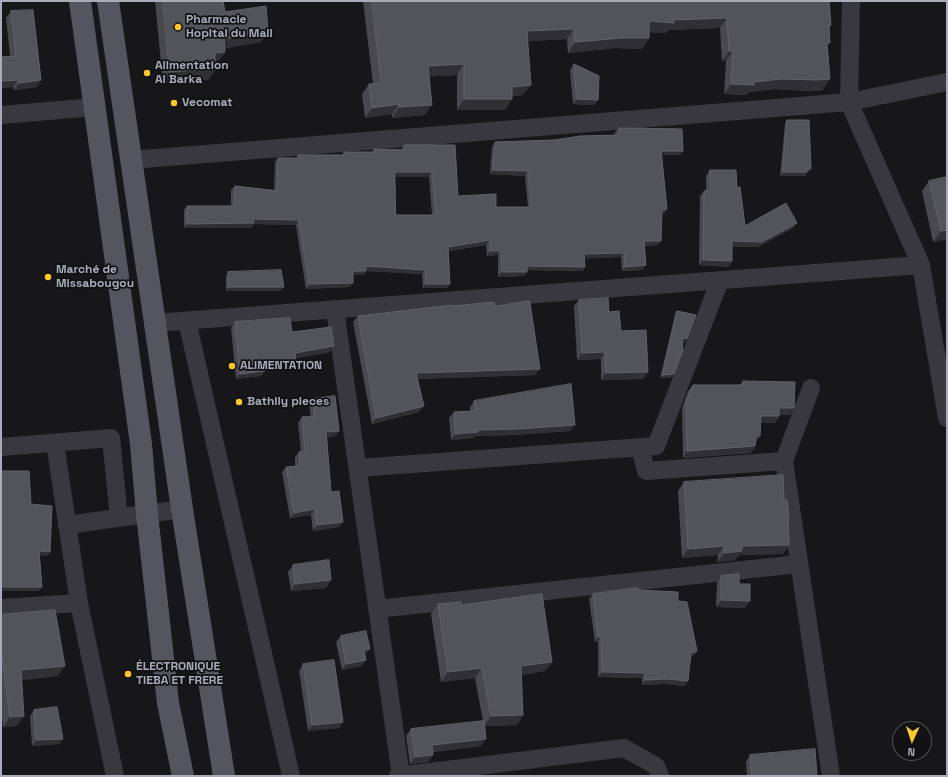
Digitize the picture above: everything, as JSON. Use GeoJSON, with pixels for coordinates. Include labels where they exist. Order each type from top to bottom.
{"type":"FeatureCollection","features":[{"type":"Feature","properties":{"kind":"main road"},"geometry":{"type":"LineString","coordinates":[[80,1],[140,436],[168,703],[174,776]]}},
{"type":"Feature","properties":{"kind":"main road"},"geometry":{"type":"LineString","coordinates":[[108,1],[154,323],[224,776]]}},
{"type":"Feature","properties":{"kind":"main road"},"geometry":{"type":"LineString","coordinates":[[168,703],[183,776]]}},
{"type":"Feature","properties":{"kind":"street"},"geometry":{"type":"LineString","coordinates":[[851,1],[849,102],[921,265],[947,418]]}},
{"type":"Feature","properties":{"kind":"street"},"geometry":{"type":"LineString","coordinates":[[131,160],[849,102],[947,82]]}},
{"type":"Feature","properties":{"kind":"street"},"geometry":{"type":"LineString","coordinates":[[1,115],[95,107]]}},
{"type":"Feature","properties":{"kind":"street"},"geometry":{"type":"LineString","coordinates":[[154,323],[921,265]]}},
{"type":"Feature","properties":{"kind":"street"},"geometry":{"type":"LineString","coordinates":[[358,468],[656,446],[720,280]]}},
{"type":"Feature","properties":{"kind":"street"},"geometry":{"type":"LineString","coordinates":[[335,309],[400,776],[624,748],[656,766],[660,776]]}},
{"type":"Feature","properties":{"kind":"street"},"geometry":{"type":"LineString","coordinates":[[187,321],[291,776]]}},
{"type":"Feature","properties":{"kind":"street"},"geometry":{"type":"LineString","coordinates":[[811,388],[784,461],[831,776]]}},
{"type":"Feature","properties":{"kind":"street"},"geometry":{"type":"LineString","coordinates":[[1,447],[111,438],[119,518]]}},
{"type":"Feature","properties":{"kind":"street"},"geometry":{"type":"LineString","coordinates":[[55,443],[80,603],[115,776]]}},
{"type":"Feature","properties":{"kind":"street"},"geometry":{"type":"LineString","coordinates":[[640,447],[646,471],[784,461]]}},
{"type":"Feature","properties":{"kind":"street"},"geometry":{"type":"LineString","coordinates":[[67,525],[182,509]]}},
{"type":"Feature","properties":{"kind":"street"},"geometry":{"type":"LineString","coordinates":[[377,609],[799,564]]}},
{"type":"Feature","properties":{"kind":"street"},"geometry":{"type":"LineString","coordinates":[[1,608],[80,603]]}},
{"type":"Feature","properties":{"kind":"building"},"geometry":{"type":"Polygon","coordinates":[[[163,1],[223,1],[225,12],[266,6],[268,31],[224,39],[225,52],[215,53],[215,70],[170,72],[163,1]]]}},
{"type":"Feature","properties":{"kind":"building"},"geometry":{"type":"Polygon","coordinates":[[[372,1],[829,1],[831,25],[829,25],[830,43],[827,43],[830,79],[781,79],[754,82],[754,85],[731,84],[733,51],[729,51],[727,18],[673,20],[674,23],[649,21],[649,38],[622,38],[575,42],[574,29],[527,31],[531,85],[512,87],[512,99],[464,99],[464,64],[428,66],[432,105],[399,107],[399,104],[372,108],[369,84],[381,83],[372,1]]]}},
{"type":"Feature","properties":{"kind":"building"},"geometry":{"type":"Polygon","coordinates":[[[33,10],[41,80],[19,83],[18,80],[1,81],[1,57],[16,56],[11,11],[33,10]]]}},
{"type":"Feature","properties":{"kind":"building"},"geometry":{"type":"Polygon","coordinates":[[[574,64],[599,76],[598,100],[577,99],[574,64]]]}},
{"type":"Feature","properties":{"kind":"building"},"geometry":{"type":"Polygon","coordinates":[[[787,120],[809,120],[811,169],[807,169],[807,172],[783,172],[787,120]]]}},
{"type":"Feature","properties":{"kind":"building"},"geometry":{"type":"Polygon","coordinates":[[[619,128],[682,129],[683,151],[661,151],[667,209],[662,210],[661,241],[644,241],[646,265],[625,267],[624,253],[584,254],[585,267],[527,266],[527,272],[502,272],[501,251],[490,251],[490,240],[448,247],[450,284],[426,284],[425,270],[366,266],[366,271],[353,271],[353,283],[309,284],[299,220],[253,219],[254,223],[187,224],[187,206],[234,206],[235,186],[277,191],[278,158],[298,158],[298,155],[344,155],[344,152],[374,152],[374,149],[404,150],[404,145],[455,145],[458,196],[496,194],[496,207],[531,207],[528,171],[493,170],[495,142],[554,140],[580,136],[619,135],[619,128]],[[395,172],[396,215],[436,215],[432,172],[395,172]]]}},
{"type":"Feature","properties":{"kind":"building"},"geometry":{"type":"Polygon","coordinates":[[[710,170],[736,170],[737,188],[740,187],[745,226],[786,203],[797,223],[762,242],[732,241],[732,261],[703,260],[704,191],[710,190],[710,170]]]}},
{"type":"Feature","properties":{"kind":"building"},"geometry":{"type":"Polygon","coordinates":[[[947,177],[947,230],[941,231],[929,181],[947,177]]]}},
{"type":"Feature","properties":{"kind":"building"},"geometry":{"type":"Polygon","coordinates":[[[281,270],[284,287],[228,287],[228,272],[281,270]]]}},
{"type":"Feature","properties":{"kind":"building"},"geometry":{"type":"Polygon","coordinates":[[[608,298],[609,312],[619,311],[621,331],[646,330],[648,372],[606,373],[605,352],[582,353],[579,300],[608,298]]]}},
{"type":"Feature","properties":{"kind":"building"},"geometry":{"type":"Polygon","coordinates":[[[529,301],[540,369],[416,373],[424,406],[376,418],[358,316],[453,305],[494,302],[495,306],[529,301]]]}},
{"type":"Feature","properties":{"kind":"building"},"geometry":{"type":"Polygon","coordinates":[[[677,311],[696,315],[687,339],[682,338],[683,350],[674,374],[663,375],[677,311]]]}},
{"type":"Feature","properties":{"kind":"building"},"geometry":{"type":"Polygon","coordinates":[[[290,318],[292,332],[331,327],[334,346],[295,353],[296,361],[264,366],[265,371],[240,374],[235,322],[290,318]]]}},
{"type":"Feature","properties":{"kind":"building"},"geometry":{"type":"Polygon","coordinates":[[[743,381],[795,382],[794,408],[779,408],[779,416],[761,416],[760,436],[756,436],[755,446],[687,451],[686,402],[693,385],[743,385],[743,381]]]}},
{"type":"Feature","properties":{"kind":"building"},"geometry":{"type":"Polygon","coordinates":[[[571,384],[575,425],[478,430],[478,432],[455,434],[454,412],[476,411],[474,401],[571,384]]]}},
{"type":"Feature","properties":{"kind":"building"},"geometry":{"type":"Polygon","coordinates":[[[335,396],[339,431],[326,432],[331,492],[339,491],[343,522],[317,525],[315,509],[294,513],[286,467],[300,466],[299,452],[305,451],[302,417],[315,416],[313,399],[335,396]]]}},
{"type":"Feature","properties":{"kind":"building"},"geometry":{"type":"Polygon","coordinates":[[[1,471],[29,471],[31,504],[52,506],[50,552],[39,551],[42,587],[1,587],[1,471]]]}},
{"type":"Feature","properties":{"kind":"building"},"geometry":{"type":"Polygon","coordinates":[[[783,475],[784,500],[787,500],[788,508],[789,545],[742,546],[742,551],[724,553],[724,546],[688,549],[684,482],[783,475]]]}},
{"type":"Feature","properties":{"kind":"building"},"geometry":{"type":"Polygon","coordinates":[[[329,560],[331,580],[295,584],[293,565],[329,560]]]}},
{"type":"Feature","properties":{"kind":"building"},"geometry":{"type":"Polygon","coordinates":[[[739,574],[739,584],[750,584],[750,601],[721,600],[721,576],[739,574]]]}},
{"type":"Feature","properties":{"kind":"building"},"geometry":{"type":"Polygon","coordinates":[[[638,588],[638,590],[678,592],[678,601],[687,602],[697,651],[691,653],[688,681],[668,679],[645,680],[645,673],[602,672],[601,636],[598,637],[593,594],[638,588]]]}},
{"type":"Feature","properties":{"kind":"building"},"geometry":{"type":"Polygon","coordinates":[[[542,594],[552,662],[521,666],[523,715],[491,716],[482,668],[448,672],[438,604],[461,602],[461,605],[542,594]]]}},
{"type":"Feature","properties":{"kind":"building"},"geometry":{"type":"Polygon","coordinates":[[[55,610],[65,666],[21,670],[24,716],[10,717],[1,650],[1,615],[55,610]]]}},
{"type":"Feature","properties":{"kind":"building"},"geometry":{"type":"Polygon","coordinates":[[[366,631],[370,649],[364,650],[366,660],[346,664],[341,636],[366,631]]]}},
{"type":"Feature","properties":{"kind":"building"},"geometry":{"type":"Polygon","coordinates":[[[334,660],[343,722],[312,725],[303,664],[334,660]]]}},
{"type":"Feature","properties":{"kind":"building"},"geometry":{"type":"Polygon","coordinates":[[[57,707],[63,739],[36,740],[34,710],[57,707]]]}},
{"type":"Feature","properties":{"kind":"building"},"geometry":{"type":"Polygon","coordinates":[[[484,721],[486,739],[432,745],[433,755],[415,757],[411,729],[484,721]]]}},
{"type":"Feature","properties":{"kind":"building"},"geometry":{"type":"Polygon","coordinates":[[[815,749],[817,776],[752,776],[750,755],[815,749]]]}},
{"type":"Feature","properties":{"kind":"place","name":"Pharmacie Hopital du Mali"},"geometry":{"type":"Point","coordinates":[178,27]}},
{"type":"Feature","properties":{"kind":"place","name":"Alimentation Al Barka"},"geometry":{"type":"Point","coordinates":[147,73]}},
{"type":"Feature","properties":{"kind":"place","name":"Vecomat"},"geometry":{"type":"Point","coordinates":[174,103]}},
{"type":"Feature","properties":{"kind":"place","name":"Marché de Missabougou"},"geometry":{"type":"Point","coordinates":[48,277]}},
{"type":"Feature","properties":{"kind":"place","name":"ALIMENTATION"},"geometry":{"type":"Point","coordinates":[232,366]}},
{"type":"Feature","properties":{"kind":"place","name":"Bathily pieces"},"geometry":{"type":"Point","coordinates":[239,402]}},
{"type":"Feature","properties":{"kind":"place","name":"ÉLECTRONIQUE TIEBA ET FRERE"},"geometry":{"type":"Point","coordinates":[128,674]}}]}
